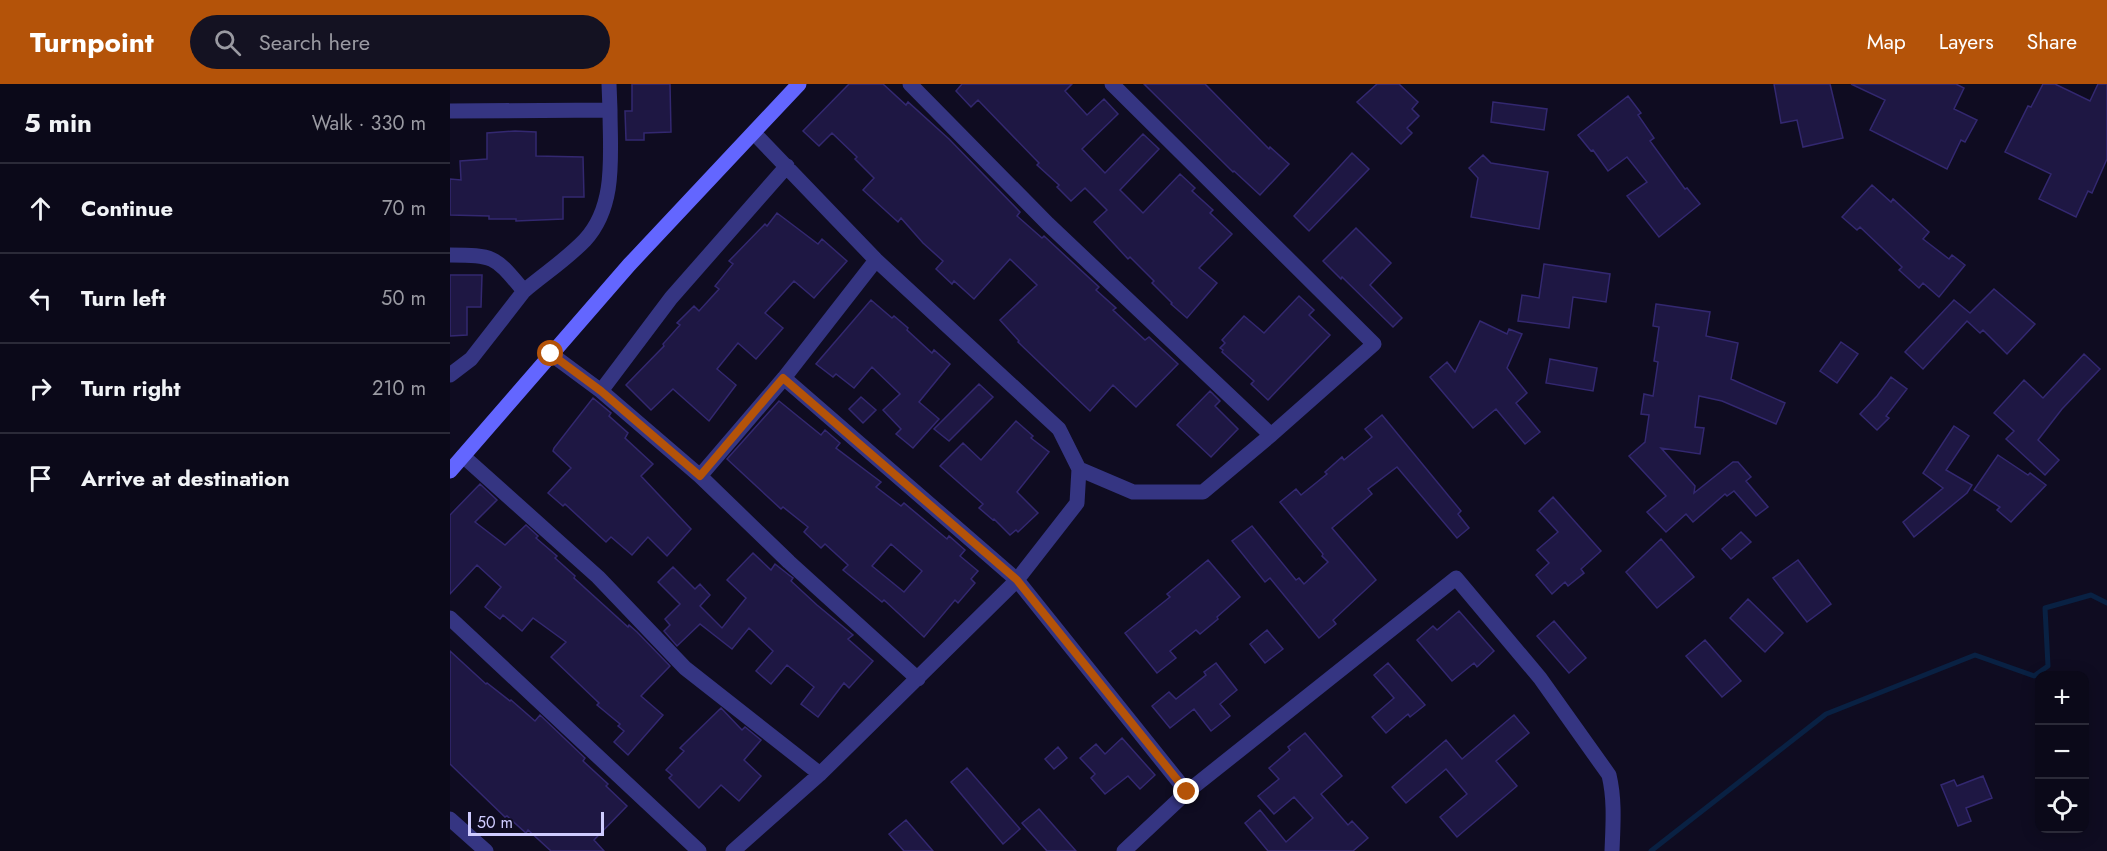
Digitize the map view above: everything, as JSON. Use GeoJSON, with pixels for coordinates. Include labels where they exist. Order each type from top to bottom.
{"type":"FeatureCollection","features":[{"type":"Feature","properties":{"kind":"street"},"geometry":{"type":"LineString","coordinates":[[450,375],[471,359],[524,291],[585,240],[599,218],[608,191],[611,169],[609,84]]}},
{"type":"Feature","properties":{"kind":"street"},"geometry":{"type":"LineString","coordinates":[[450,471],[629,265],[800,84]]}},
{"type":"Feature","properties":{"kind":"street"},"geometry":{"type":"LineString","coordinates":[[910,84],[1048,224],[1271,435]]}},
{"type":"Feature","properties":{"kind":"street"},"geometry":{"type":"LineString","coordinates":[[1079,469],[1133,492],[1203,492],[1374,344],[1112,84]]}},
{"type":"Feature","properties":{"kind":"street"},"geometry":{"type":"LineString","coordinates":[[450,111],[610,110]]}},
{"type":"Feature","properties":{"kind":"street"},"geometry":{"type":"LineString","coordinates":[[733,851],[820,774],[1017,580],[1077,503],[1079,469],[1059,429],[876,260],[754,133]]}},
{"type":"Feature","properties":{"kind":"street"},"geometry":{"type":"LineString","coordinates":[[601,391],[671,298],[787,166]]}},
{"type":"Feature","properties":{"kind":"street"},"geometry":{"type":"LineString","coordinates":[[450,255],[483,255],[494,260],[504,267],[524,291]]}},
{"type":"Feature","properties":{"kind":"street"},"geometry":{"type":"LineString","coordinates":[[700,476],[783,378],[876,260]]}},
{"type":"Feature","properties":{"kind":"street"},"geometry":{"type":"LineString","coordinates":[[551,354],[601,391],[700,476],[789,562],[918,679]]}},
{"type":"Feature","properties":{"kind":"street"},"geometry":{"type":"LineString","coordinates":[[783,378],[1017,580],[1187,792]]}},
{"type":"Feature","properties":{"kind":"street"},"geometry":{"type":"LineString","coordinates":[[464,456],[598,577],[686,668],[820,774]]}},
{"type":"Feature","properties":{"kind":"street"},"geometry":{"type":"LineString","coordinates":[[1124,851],[1187,792],[1455,578],[1540,678],[1609,775],[1613,807],[1612,851]]}},
{"type":"Feature","properties":{"kind":"street"},"geometry":{"type":"LineString","coordinates":[[450,618],[699,851]]}},
{"type":"Feature","properties":{"kind":"street"},"geometry":{"type":"LineString","coordinates":[[450,819],[486,851]]}},
{"type":"Feature","properties":{"kind":"building"},"geometry":{"type":"Polygon","coordinates":[[[632,84],[670,84],[671,132],[644,133],[644,140],[626,140],[625,111],[632,111],[632,84]]]}},
{"type":"Feature","properties":{"kind":"building"},"geometry":{"type":"Polygon","coordinates":[[[849,84],[883,84],[906,105],[908,102],[949,139],[1020,212],[1017,216],[1042,238],[1044,236],[1099,287],[1096,290],[1116,308],[1113,310],[1145,340],[1149,337],[1178,364],[1136,407],[1113,385],[1090,411],[1018,342],[1000,320],[1037,285],[1010,259],[974,299],[954,281],[952,284],[936,269],[943,261],[901,218],[898,222],[863,190],[874,178],[855,159],[857,157],[832,133],[819,146],[803,131],[849,84]]]}},
{"type":"Feature","properties":{"kind":"building"},"geometry":{"type":"Polygon","coordinates":[[[962,84],[1072,84],[1065,91],[1087,115],[1104,99],[1118,114],[1082,149],[1105,173],[1143,134],[1159,149],[1120,190],[1143,213],[1180,174],[1195,188],[1192,191],[1213,210],[1210,213],[1232,234],[1199,268],[1217,283],[1187,318],[1152,283],[1154,281],[1130,257],[1128,259],[1094,222],[1107,210],[1085,188],[1071,201],[1057,187],[1059,185],[1037,165],[1039,163],[978,100],[971,107],[956,91],[962,84]]]}},
{"type":"Feature","properties":{"kind":"building"},"geometry":{"type":"Polygon","coordinates":[[[1144,84],[1205,84],[1269,149],[1270,147],[1289,164],[1260,195],[1233,172],[1144,84]]]}},
{"type":"Feature","properties":{"kind":"building"},"geometry":{"type":"Polygon","coordinates":[[[1377,84],[1399,84],[1418,102],[1412,109],[1419,116],[1407,128],[1412,133],[1401,144],[1357,102],[1377,84]]]}},
{"type":"Feature","properties":{"kind":"building"},"geometry":{"type":"Polygon","coordinates":[[[1774,84],[1830,84],[1843,138],[1803,147],[1797,120],[1781,123],[1774,84]]]}},
{"type":"Feature","properties":{"kind":"building"},"geometry":{"type":"Polygon","coordinates":[[[1851,84],[1956,84],[1964,88],[1954,109],[1977,120],[1965,142],[1961,140],[1947,169],[1870,130],[1885,100],[1851,84]]]}},
{"type":"Feature","properties":{"kind":"building"},"geometry":{"type":"Polygon","coordinates":[[[2043,84],[2055,84],[2090,101],[2098,84],[2107,84],[2107,159],[2092,193],[2088,191],[2076,217],[2039,199],[2051,174],[2005,152],[2028,106],[2031,107],[2043,84]]]}},
{"type":"Feature","properties":{"kind":"building"},"geometry":{"type":"Polygon","coordinates":[[[1628,96],[1641,113],[1638,115],[1654,138],[1650,141],[1685,189],[1687,188],[1700,204],[1659,237],[1627,196],[1647,182],[1627,157],[1608,171],[1593,150],[1591,151],[1578,135],[1628,96]]]}},
{"type":"Feature","properties":{"kind":"building"},"geometry":{"type":"Polygon","coordinates":[[[1493,102],[1547,109],[1544,130],[1491,122],[1493,102]]]}},
{"type":"Feature","properties":{"kind":"building"},"geometry":{"type":"Polygon","coordinates":[[[536,132],[536,156],[583,157],[584,197],[563,197],[563,219],[516,221],[516,219],[489,219],[489,216],[450,215],[450,179],[461,180],[460,161],[487,159],[487,133],[536,132]]]}},
{"type":"Feature","properties":{"kind":"building"},"geometry":{"type":"Polygon","coordinates":[[[1352,153],[1369,169],[1309,231],[1294,216],[1352,153]]]}},
{"type":"Feature","properties":{"kind":"building"},"geometry":{"type":"Polygon","coordinates":[[[1483,155],[1491,163],[1548,172],[1539,229],[1471,217],[1478,178],[1469,168],[1483,155]]]}},
{"type":"Feature","properties":{"kind":"building"},"geometry":{"type":"Polygon","coordinates":[[[1872,185],[1891,202],[1893,199],[1929,232],[1923,239],[1949,259],[1952,255],[1965,265],[1939,297],[1923,283],[1919,288],[1899,270],[1902,267],[1860,227],[1857,230],[1842,217],[1872,185]]]}},
{"type":"Feature","properties":{"kind":"building"},"geometry":{"type":"Polygon","coordinates":[[[777,213],[818,244],[822,239],[847,261],[814,298],[794,281],[765,313],[783,328],[756,359],[738,343],[717,369],[736,385],[709,421],[673,389],[651,410],[626,385],[664,346],[663,344],[680,325],[677,323],[694,306],[699,311],[719,289],[715,286],[733,264],[729,261],[765,224],[767,226],[777,213]]]}},
{"type":"Feature","properties":{"kind":"building"},"geometry":{"type":"Polygon","coordinates":[[[1356,228],[1391,263],[1370,285],[1402,318],[1393,327],[1323,261],[1356,228]]]}},
{"type":"Feature","properties":{"kind":"building"},"geometry":{"type":"Polygon","coordinates":[[[1544,264],[1610,274],[1606,302],[1573,297],[1569,328],[1518,321],[1522,295],[1539,298],[1544,264]]]}},
{"type":"Feature","properties":{"kind":"building"},"geometry":{"type":"Polygon","coordinates":[[[450,275],[482,275],[481,307],[467,307],[467,335],[450,336],[450,275]]]}},
{"type":"Feature","properties":{"kind":"building"},"geometry":{"type":"Polygon","coordinates":[[[1994,289],[2035,324],[2007,354],[1983,330],[1980,333],[1967,321],[1923,369],[1905,352],[1954,300],[1970,313],[1994,289]]]}},
{"type":"Feature","properties":{"kind":"building"},"geometry":{"type":"Polygon","coordinates":[[[1299,296],[1314,310],[1309,315],[1330,335],[1268,400],[1251,384],[1254,381],[1222,352],[1220,348],[1225,343],[1222,340],[1244,316],[1264,333],[1299,296]]]}},
{"type":"Feature","properties":{"kind":"building"},"geometry":{"type":"Polygon","coordinates":[[[871,300],[908,328],[907,330],[932,353],[934,350],[950,364],[919,402],[939,419],[913,448],[896,434],[901,429],[883,410],[900,394],[872,367],[854,388],[836,374],[833,377],[816,364],[871,300]]]}},
{"type":"Feature","properties":{"kind":"building"},"geometry":{"type":"Polygon","coordinates":[[[1656,304],[1710,312],[1706,336],[1738,343],[1731,379],[1785,403],[1776,424],[1722,401],[1699,396],[1695,427],[1704,428],[1700,454],[1661,448],[1695,486],[1694,493],[1733,462],[1738,462],[1751,477],[1746,481],[1768,507],[1756,516],[1734,491],[1727,496],[1725,494],[1693,522],[1686,514],[1666,532],[1647,512],[1666,496],[1629,456],[1645,442],[1649,415],[1641,414],[1644,394],[1653,396],[1658,362],[1654,361],[1659,327],[1653,326],[1656,304]]]}},
{"type":"Feature","properties":{"kind":"building"},"geometry":{"type":"Polygon","coordinates":[[[1480,321],[1507,334],[1509,329],[1522,334],[1507,368],[1527,393],[1516,403],[1540,432],[1525,444],[1496,409],[1473,428],[1430,377],[1447,362],[1455,372],[1480,321]]]}},
{"type":"Feature","properties":{"kind":"building"},"geometry":{"type":"Polygon","coordinates":[[[1841,342],[1858,354],[1837,383],[1820,371],[1841,342]]]}},
{"type":"Feature","properties":{"kind":"building"},"geometry":{"type":"Polygon","coordinates":[[[2084,354],[2100,369],[2062,409],[2038,440],[2059,460],[2045,475],[2006,439],[2014,431],[1994,413],[2024,380],[2043,398],[2084,354]]]}},
{"type":"Feature","properties":{"kind":"building"},"geometry":{"type":"Polygon","coordinates":[[[1550,359],[1597,368],[1593,391],[1546,383],[1550,359]]]}},
{"type":"Feature","properties":{"kind":"building"},"geometry":{"type":"Polygon","coordinates":[[[1891,377],[1907,389],[1886,416],[1889,418],[1877,430],[1860,414],[1891,377]]]}},
{"type":"Feature","properties":{"kind":"building"},"geometry":{"type":"Polygon","coordinates":[[[979,384],[993,397],[949,441],[934,429],[979,384]]]}},
{"type":"Feature","properties":{"kind":"building"},"geometry":{"type":"Polygon","coordinates":[[[1210,391],[1220,401],[1215,406],[1238,429],[1211,457],[1177,425],[1210,391]]]}},
{"type":"Feature","properties":{"kind":"building"},"geometry":{"type":"Polygon","coordinates":[[[861,397],[876,410],[863,423],[849,409],[861,397]]]}},
{"type":"Feature","properties":{"kind":"building"},"geometry":{"type":"Polygon","coordinates":[[[593,398],[611,413],[609,416],[628,433],[625,438],[653,464],[641,476],[691,529],[667,556],[648,537],[632,555],[611,537],[606,542],[565,504],[563,506],[548,493],[571,468],[553,451],[554,448],[593,398]]]}},
{"type":"Feature","properties":{"kind":"building"},"geometry":{"type":"Polygon","coordinates":[[[779,401],[821,435],[825,430],[840,443],[836,448],[881,482],[876,487],[901,506],[904,503],[947,539],[949,536],[965,550],[960,556],[978,571],[971,579],[975,583],[958,603],[955,600],[924,637],[884,600],[882,602],[843,570],[848,565],[825,544],[821,548],[804,532],[808,527],[783,507],[781,509],[727,459],[779,401]],[[891,544],[872,566],[904,592],[922,571],[891,544]]]}},
{"type":"Feature","properties":{"kind":"building"},"geometry":{"type":"Polygon","coordinates":[[[1382,415],[1461,511],[1458,514],[1469,528],[1457,538],[1397,467],[1368,489],[1372,494],[1332,528],[1376,580],[1333,620],[1336,624],[1319,638],[1270,578],[1265,582],[1232,541],[1252,526],[1296,580],[1299,578],[1304,584],[1328,562],[1280,502],[1296,489],[1301,495],[1327,474],[1325,472],[1342,457],[1344,460],[1372,437],[1365,429],[1382,415]]]}},
{"type":"Feature","properties":{"kind":"building"},"geometry":{"type":"Polygon","coordinates":[[[1016,421],[1033,436],[1031,438],[1049,452],[1017,492],[1038,513],[1018,532],[1016,530],[1010,535],[979,508],[983,504],[940,466],[963,443],[981,460],[1016,421]]]}},
{"type":"Feature","properties":{"kind":"building"},"geometry":{"type":"Polygon","coordinates":[[[1954,426],[1969,436],[1946,470],[1972,485],[1967,493],[1914,537],[1903,522],[1943,488],[1923,473],[1954,426]]]}},
{"type":"Feature","properties":{"kind":"building"},"geometry":{"type":"Polygon","coordinates":[[[1998,455],[2046,485],[2011,522],[1997,510],[2000,507],[1974,490],[1998,455]]]}},
{"type":"Feature","properties":{"kind":"building"},"geometry":{"type":"Polygon","coordinates":[[[480,484],[497,500],[475,522],[505,545],[526,525],[538,536],[536,538],[557,556],[555,558],[575,576],[574,578],[628,627],[629,625],[637,632],[670,666],[641,696],[663,715],[628,755],[614,742],[624,731],[618,726],[620,724],[597,705],[599,703],[551,657],[566,642],[533,618],[522,631],[503,615],[500,619],[485,607],[501,587],[477,565],[450,594],[450,515],[480,484]]]}},
{"type":"Feature","properties":{"kind":"building"},"geometry":{"type":"Polygon","coordinates":[[[1553,497],[1601,551],[1581,569],[1584,573],[1568,586],[1565,582],[1552,594],[1536,575],[1549,563],[1537,550],[1558,532],[1539,511],[1553,497]]]}},
{"type":"Feature","properties":{"kind":"building"},"geometry":{"type":"Polygon","coordinates":[[[1741,532],[1751,542],[1731,559],[1722,549],[1741,532]]]}},
{"type":"Feature","properties":{"kind":"building"},"geometry":{"type":"Polygon","coordinates":[[[1661,539],[1694,577],[1657,608],[1626,572],[1661,539]]]}},
{"type":"Feature","properties":{"kind":"building"},"geometry":{"type":"Polygon","coordinates":[[[753,553],[771,570],[775,564],[793,578],[791,581],[853,635],[848,639],[873,661],[849,688],[844,683],[818,717],[801,704],[814,687],[787,665],[771,684],[756,671],[773,651],[749,628],[732,649],[700,624],[677,646],[664,631],[670,625],[665,619],[680,604],[658,582],[673,567],[695,589],[700,584],[710,595],[700,606],[722,628],[746,598],[727,580],[753,553]]]}},
{"type":"Feature","properties":{"kind":"building"},"geometry":{"type":"Polygon","coordinates":[[[1208,560],[1240,597],[1200,634],[1196,630],[1170,651],[1176,658],[1157,673],[1125,633],[1170,597],[1167,594],[1208,560]]]}},
{"type":"Feature","properties":{"kind":"building"},"geometry":{"type":"Polygon","coordinates":[[[1798,560],[1831,604],[1807,622],[1773,578],[1798,560]]]}},
{"type":"Feature","properties":{"kind":"building"},"geometry":{"type":"Polygon","coordinates":[[[1748,599],[1783,633],[1765,652],[1730,618],[1748,599]]]}},
{"type":"Feature","properties":{"kind":"building"},"geometry":{"type":"Polygon","coordinates":[[[1459,611],[1494,651],[1477,667],[1474,663],[1452,681],[1417,640],[1433,626],[1437,630],[1459,611]]]}},
{"type":"Feature","properties":{"kind":"building"},"geometry":{"type":"Polygon","coordinates":[[[1554,621],[1586,658],[1569,673],[1537,636],[1554,621]]]}},
{"type":"Feature","properties":{"kind":"building"},"geometry":{"type":"Polygon","coordinates":[[[1267,630],[1283,649],[1265,663],[1250,644],[1267,630]]]}},
{"type":"Feature","properties":{"kind":"building"},"geometry":{"type":"Polygon","coordinates":[[[1705,640],[1741,681],[1722,697],[1686,656],[1705,640]]]}},
{"type":"Feature","properties":{"kind":"building"},"geometry":{"type":"Polygon","coordinates":[[[450,651],[486,684],[511,700],[535,721],[540,715],[585,758],[583,761],[627,806],[594,840],[604,851],[551,851],[528,830],[526,833],[507,816],[505,817],[450,764],[450,651]]]}},
{"type":"Feature","properties":{"kind":"building"},"geometry":{"type":"Polygon","coordinates":[[[1216,663],[1237,690],[1220,704],[1230,716],[1211,731],[1194,709],[1170,728],[1152,706],[1169,692],[1176,699],[1206,675],[1204,672],[1216,663]]]}},
{"type":"Feature","properties":{"kind":"building"},"geometry":{"type":"Polygon","coordinates":[[[1388,663],[1425,705],[1410,717],[1408,714],[1386,733],[1372,717],[1394,698],[1374,675],[1388,663]]]}},
{"type":"Feature","properties":{"kind":"building"},"geometry":{"type":"Polygon","coordinates":[[[721,708],[742,730],[745,727],[761,740],[744,760],[761,776],[739,801],[721,785],[699,808],[669,778],[672,775],[666,770],[684,751],[680,748],[721,708]]]}},
{"type":"Feature","properties":{"kind":"building"},"geometry":{"type":"Polygon","coordinates":[[[1514,715],[1529,733],[1496,761],[1517,786],[1457,837],[1440,817],[1467,794],[1446,769],[1406,803],[1392,787],[1446,740],[1462,759],[1514,715]]]}},
{"type":"Feature","properties":{"kind":"building"},"geometry":{"type":"Polygon","coordinates":[[[1305,733],[1342,776],[1321,794],[1348,825],[1352,821],[1368,838],[1353,851],[1268,851],[1245,823],[1260,810],[1286,842],[1313,818],[1294,797],[1274,814],[1258,796],[1279,779],[1269,768],[1290,750],[1288,747],[1305,733]]]}},
{"type":"Feature","properties":{"kind":"building"},"geometry":{"type":"Polygon","coordinates":[[[1122,738],[1155,775],[1140,789],[1128,776],[1105,794],[1091,778],[1095,774],[1080,758],[1096,744],[1105,754],[1122,738]]]}},
{"type":"Feature","properties":{"kind":"building"},"geometry":{"type":"Polygon","coordinates":[[[1058,747],[1067,758],[1054,769],[1045,759],[1058,747]]]}},
{"type":"Feature","properties":{"kind":"building"},"geometry":{"type":"Polygon","coordinates":[[[967,768],[1020,829],[1003,844],[951,782],[967,768]]]}},
{"type":"Feature","properties":{"kind":"building"},"geometry":{"type":"Polygon","coordinates":[[[1983,776],[1992,798],[1966,808],[1971,821],[1958,826],[1941,785],[1954,780],[1957,786],[1983,776]]]}},
{"type":"Feature","properties":{"kind":"building"},"geometry":{"type":"Polygon","coordinates":[[[1039,809],[1076,851],[1047,851],[1022,823],[1039,809]]]}},
{"type":"Feature","properties":{"kind":"building"},"geometry":{"type":"Polygon","coordinates":[[[906,820],[933,851],[904,851],[889,834],[906,820]]]}},
{"type":"Feature","properties":{"kind":"waterway"},"geometry":{"type":"LineString","coordinates":[[1651,851],[1826,714],[1975,655],[2034,676],[2048,666],[2045,608],[2091,595],[2107,603]]}},
{"type":"Feature","properties":{"kind":"route"},"geometry":{"type":"LineString","coordinates":[[551,354],[601,391],[700,476],[783,378],[1017,580],[1187,792]]}}]}
